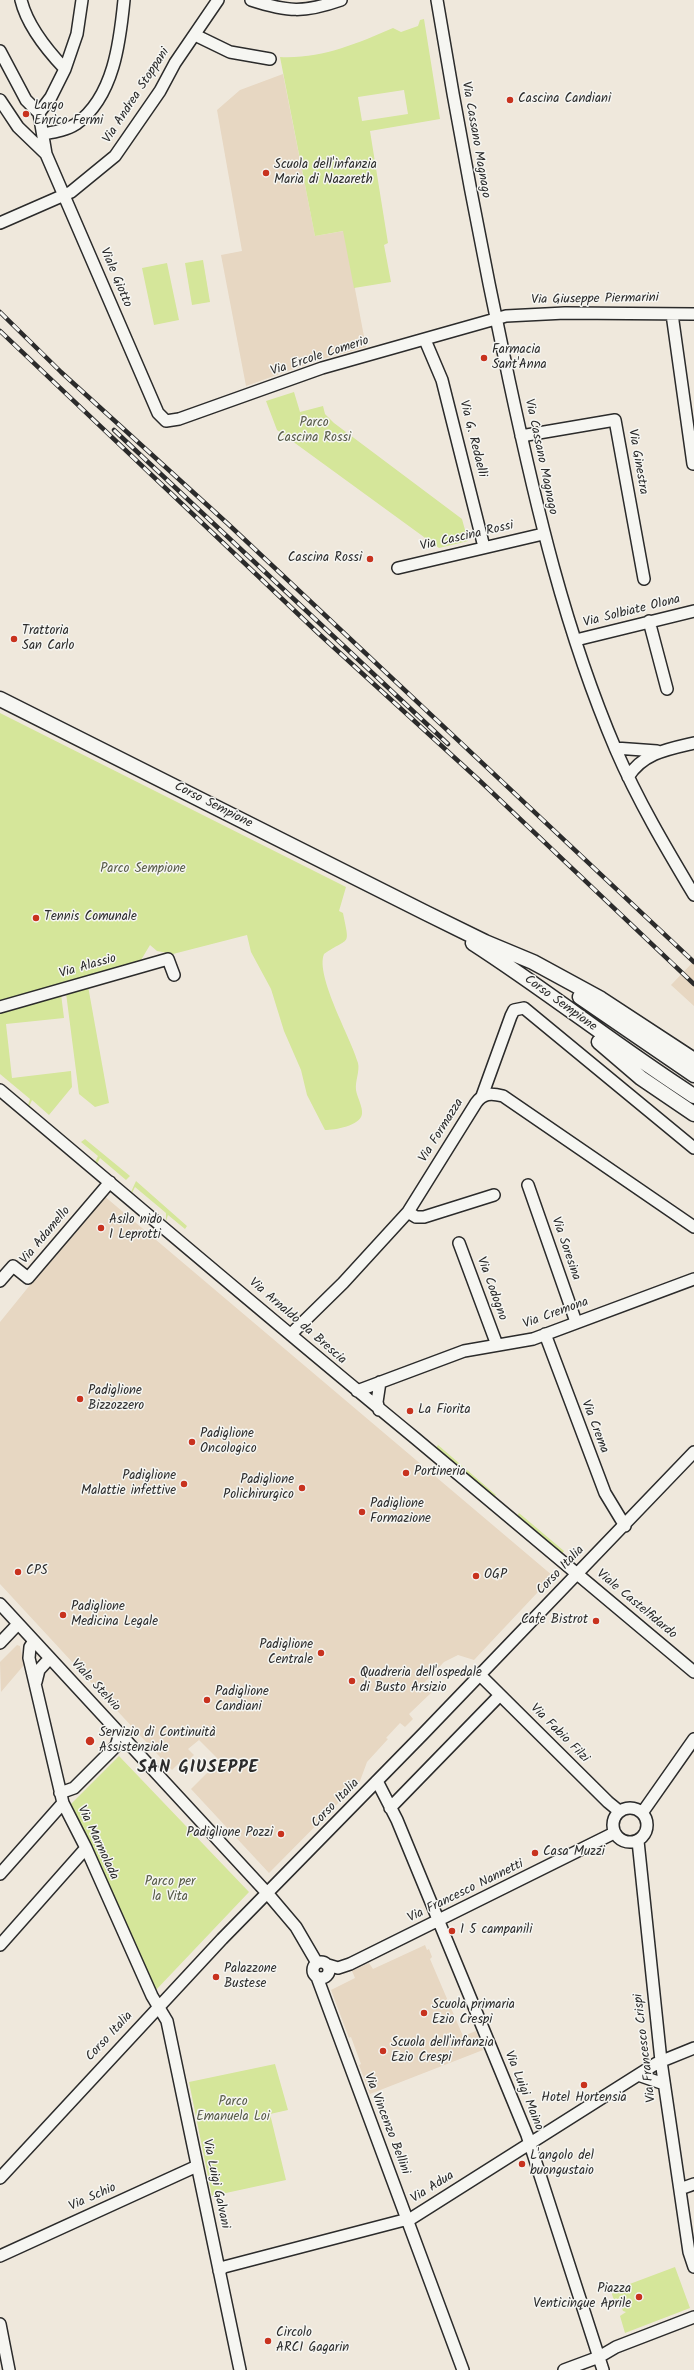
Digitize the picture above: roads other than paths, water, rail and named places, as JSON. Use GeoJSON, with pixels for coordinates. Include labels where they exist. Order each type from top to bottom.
{"type":"FeatureCollection","features":[{"type":"Feature","properties":{"kind":"main road","name":"Corso Sempione"},"geometry":{"type":"LineString","coordinates":[[0,698],[426,913],[485,942],[515,952],[601,999],[694,1060]]}},
{"type":"Feature","properties":{"kind":"main road","name":"Corso Sempione"},"geometry":{"type":"LineString","coordinates":[[426,913],[528,980],[636,1059],[694,1096]]}},
{"type":"Feature","properties":{"kind":"main road"},"geometry":{"type":"LineString","coordinates":[[485,942],[574,993],[694,1075]]}},
{"type":"Feature","properties":{"kind":"main road"},"geometry":{"type":"LineString","coordinates":[[528,980],[633,1072],[694,1114]]}},
{"type":"Feature","properties":{"kind":"street"},"geometry":{"type":"LineString","coordinates":[[21,0],[32,26],[54,58],[65,69]]}},
{"type":"Feature","properties":{"kind":"street"},"geometry":{"type":"LineString","coordinates":[[0,51],[26,100],[39,113],[51,97],[65,69],[77,34],[82,0]]}},
{"type":"Feature","properties":{"kind":"street"},"geometry":{"type":"LineString","coordinates":[[44,134],[76,124],[92,108],[102,92],[110,74],[117,47],[124,0]]}},
{"type":"Feature","properties":{"kind":"street","name":"Via Andrea Stoppani"},"geometry":{"type":"LineString","coordinates":[[0,223],[65,194],[85,182],[115,156],[160,91],[175,63],[218,0]]}},
{"type":"Feature","properties":{"kind":"street"},"geometry":{"type":"LineString","coordinates":[[251,0],[280,8],[299,10],[316,9],[340,0]]}},
{"type":"Feature","properties":{"kind":"street","name":"Via Cassano Magnago"},"geometry":{"type":"LineString","coordinates":[[436,0],[473,206],[543,534],[576,640],[615,748],[628,777],[694,895]]}},
{"type":"Feature","properties":{"kind":"street"},"geometry":{"type":"LineString","coordinates":[[195,35],[230,52],[270,59]]}},
{"type":"Feature","properties":{"kind":"street","name":"Viale Giotto"},"geometry":{"type":"LineString","coordinates":[[0,100],[18,127],[46,154]]}},
{"type":"Feature","properties":{"kind":"street","name":"Viale Giotto"},"geometry":{"type":"LineString","coordinates":[[39,113],[44,134],[46,154],[65,194],[158,413]]}},
{"type":"Feature","properties":{"kind":"street","name":"Via Giuseppe Piermarini"},"geometry":{"type":"LineString","coordinates":[[496,319],[565,313],[694,314]]}},
{"type":"Feature","properties":{"kind":"street"},"geometry":{"type":"LineString","coordinates":[[672,314],[693,464]]}},
{"type":"Feature","properties":{"kind":"street","name":"Via Ercole Comerio"},"geometry":{"type":"LineString","coordinates":[[158,413],[161,418],[172,421],[322,368],[496,319]]}},
{"type":"Feature","properties":{"kind":"street","name":"Via G. Redaelli"},"geometry":{"type":"LineString","coordinates":[[425,340],[442,380],[484,547]]}},
{"type":"Feature","properties":{"kind":"street","name":"Via Ginestra"},"geometry":{"type":"LineString","coordinates":[[521,436],[615,420],[644,579]]}},
{"type":"Feature","properties":{"kind":"street","name":"Via Cascina Rossi"},"geometry":{"type":"LineString","coordinates":[[398,568],[543,534]]}},
{"type":"Feature","properties":{"kind":"street","name":"Via Solbiate Olona"},"geometry":{"type":"LineString","coordinates":[[576,640],[694,611]]}},
{"type":"Feature","properties":{"kind":"street"},"geometry":{"type":"LineString","coordinates":[[649,622],[667,689]]}},
{"type":"Feature","properties":{"kind":"street"},"geometry":{"type":"LineString","coordinates":[[615,748],[659,751],[694,743]]}},
{"type":"Feature","properties":{"kind":"street"},"geometry":{"type":"LineString","coordinates":[[628,777],[638,763],[659,751]]}},
{"type":"Feature","properties":{"kind":"street","name":"Via Alassio"},"geometry":{"type":"LineString","coordinates":[[0,1007],[168,959],[174,975]]}},
{"type":"Feature","properties":{"kind":"street"},"geometry":{"type":"LineString","coordinates":[[482,1096],[511,1016],[514,1010],[524,1008],[694,1148]]}},
{"type":"Feature","properties":{"kind":"street","name":"Via Arnaldo da Brescia"},"geometry":{"type":"LineString","coordinates":[[0,1090],[291,1334],[370,1403],[403,1428],[578,1574]]}},
{"type":"Feature","properties":{"kind":"street","name":"Via Formazza"},"geometry":{"type":"LineString","coordinates":[[291,1334],[347,1280],[408,1212],[476,1103],[482,1096],[495,1094],[503,1096],[694,1227]]}},
{"type":"Feature","properties":{"kind":"street","name":"Via Adamello"},"geometry":{"type":"LineString","coordinates":[[0,1282],[13,1266],[28,1278],[110,1182]]}},
{"type":"Feature","properties":{"kind":"street","name":"Via Soresina"},"geometry":{"type":"LineString","coordinates":[[528,1184],[576,1322]]}},
{"type":"Feature","properties":{"kind":"street"},"geometry":{"type":"LineString","coordinates":[[408,1212],[416,1217],[424,1217],[494,1195]]}},
{"type":"Feature","properties":{"kind":"street","name":"Via Codogno"},"geometry":{"type":"LineString","coordinates":[[459,1243],[497,1345]]}},
{"type":"Feature","properties":{"kind":"street","name":"Via Cremona"},"geometry":{"type":"LineString","coordinates":[[357,1392],[464,1351],[524,1341],[545,1334],[694,1278]]}},
{"type":"Feature","properties":{"kind":"street","name":"Via Crema"},"geometry":{"type":"LineString","coordinates":[[545,1334],[605,1493],[625,1526]]}},
{"type":"Feature","properties":{"kind":"street"},"geometry":{"type":"LineString","coordinates":[[379,1410],[377,1402],[380,1382]]}},
{"type":"Feature","properties":{"kind":"street","name":"Corso Italia"},"geometry":{"type":"LineString","coordinates":[[0,2178],[158,2006],[625,1526],[694,1452]]}},
{"type":"Feature","properties":{"kind":"street","name":"Viale Castelfidardo"},"geometry":{"type":"LineString","coordinates":[[578,1574],[694,1672]]}},
{"type":"Feature","properties":{"kind":"street","name":"Viale Stelvio"},"geometry":{"type":"LineString","coordinates":[[0,1604],[268,1894],[296,1927],[317,1962]]}},
{"type":"Feature","properties":{"kind":"street"},"geometry":{"type":"LineString","coordinates":[[0,1643],[18,1624]]}},
{"type":"Feature","properties":{"kind":"street","name":"Via Marmolada"},"geometry":{"type":"LineString","coordinates":[[34,1641],[30,1647],[29,1658],[62,1798],[158,2006]]}},
{"type":"Feature","properties":{"kind":"street"},"geometry":{"type":"LineString","coordinates":[[36,1683],[39,1670],[50,1658]]}},
{"type":"Feature","properties":{"kind":"street","name":"Via Fabio Filzi"},"geometry":{"type":"LineString","coordinates":[[480,1675],[608,1802],[619,1811]]}},
{"type":"Feature","properties":{"kind":"street"},"geometry":{"type":"LineString","coordinates":[[390,1808],[500,1695]]}},
{"type":"Feature","properties":{"kind":"street"},"geometry":{"type":"LineString","coordinates":[[0,1874],[62,1798],[116,1746],[120,1734]]}},
{"type":"Feature","properties":{"kind":"street"},"geometry":{"type":"LineString","coordinates":[[642,1813],[694,1739]]}},
{"type":"Feature","properties":{"kind":"street","name":"Via Luigi Maino"},"geometry":{"type":"LineString","coordinates":[[377,1781],[439,1921],[530,2144],[599,2357]]}},
{"type":"Feature","properties":{"kind":"street"},"geometry":{"type":"LineString","coordinates":[[631,1808],[642,1813],[646,1818],[647,1829],[638,1841],[626,1843],[614,1833],[612,1821],[619,1811],[631,1808]]}},
{"type":"Feature","properties":{"kind":"street","name":"Via Francesco Nannetti"},"geometry":{"type":"LineString","coordinates":[[328,1965],[343,1967],[439,1921],[614,1833]]}},
{"type":"Feature","properties":{"kind":"street","name":"Via Francesco Crispi"},"geometry":{"type":"LineString","coordinates":[[638,1841],[664,2084],[689,2252],[694,2267]]}},
{"type":"Feature","properties":{"kind":"street"},"geometry":{"type":"LineString","coordinates":[[0,1945],[86,1848]]}},
{"type":"Feature","properties":{"kind":"street"},"geometry":{"type":"LineString","coordinates":[[317,1962],[324,1962],[328,1965],[329,1971],[327,1976],[322,1978],[316,1977],[312,1970],[317,1962]]}},
{"type":"Feature","properties":{"kind":"street","name":"Via Vincenzo Bellini"},"geometry":{"type":"LineString","coordinates":[[316,1977],[463,2370]]}},
{"type":"Feature","properties":{"kind":"street","name":"Via Luigi Galvani"},"geometry":{"type":"LineString","coordinates":[[158,2006],[168,2027],[240,2370]]}},
{"type":"Feature","properties":{"kind":"street","name":"Via Adua"},"geometry":{"type":"LineString","coordinates":[[219,2271],[224,2267],[407,2220],[661,2061],[694,2048]]}},
{"type":"Feature","properties":{"kind":"street"},"geometry":{"type":"LineString","coordinates":[[638,2075],[664,2084]]}},
{"type":"Feature","properties":{"kind":"street","name":"Via Schio"},"geometry":{"type":"LineString","coordinates":[[0,2256],[197,2166]]}},
{"type":"Feature","properties":{"kind":"street"},"geometry":{"type":"LineString","coordinates":[[680,2189],[694,2184]]}},
{"type":"Feature","properties":{"kind":"street"},"geometry":{"type":"LineString","coordinates":[[564,2370],[599,2357],[616,2347],[694,2317]]}},
{"type":"Feature","properties":{"kind":"street"},"geometry":{"type":"LineString","coordinates":[[0,2324],[9,2370]]}},
{"type":"Feature","properties":{"kind":"street"},"geometry":{"type":"LineString","coordinates":[[599,2357],[603,2370]]}},
{"type":"Feature","properties":{"kind":"railway"},"geometry":{"type":"LineString","coordinates":[[0,312],[61,372],[227,523],[694,962]]}},
{"type":"Feature","properties":{"kind":"railway"},"geometry":{"type":"LineString","coordinates":[[0,331],[318,633],[479,780],[694,984]]}},
{"type":"Feature","properties":{"kind":"railway"},"geometry":{"type":"LineString","coordinates":[[114,430],[448,744]]}},
{"type":"Feature","properties":{"kind":"place","name":"Cascina Candiani"},"geometry":{"type":"Point","coordinates":[510,100]}},
{"type":"Feature","properties":{"kind":"place","name":"Largo Enrico Fermi"},"geometry":{"type":"Point","coordinates":[26,114]}},
{"type":"Feature","properties":{"kind":"place","name":"Scuola dell'infanzia Maria di Nazareth"},"geometry":{"type":"Point","coordinates":[266,173]}},
{"type":"Feature","properties":{"kind":"place","name":"Farmacia Sant'Anna"},"geometry":{"type":"Point","coordinates":[484,358]}},
{"type":"Feature","properties":{"kind":"place","name":"Cascina Rossi"},"geometry":{"type":"Point","coordinates":[370,559]}},
{"type":"Feature","properties":{"kind":"place","name":"Trattoria San Carlo"},"geometry":{"type":"Point","coordinates":[14,639]}},
{"type":"Feature","properties":{"kind":"place","name":"Tennis Comunale"},"geometry":{"type":"Point","coordinates":[36,918]}},
{"type":"Feature","properties":{"kind":"place","name":"Asilo nido I Leprotti"},"geometry":{"type":"Point","coordinates":[101,1228]}},
{"type":"Feature","properties":{"kind":"place","name":"Padiglione Bizzozzero"},"geometry":{"type":"Point","coordinates":[80,1399]}},
{"type":"Feature","properties":{"kind":"place","name":"La Fiorita"},"geometry":{"type":"Point","coordinates":[410,1411]}},
{"type":"Feature","properties":{"kind":"place","name":"Padiglione Oncologico"},"geometry":{"type":"Point","coordinates":[192,1442]}},
{"type":"Feature","properties":{"kind":"place","name":"Portineria"},"geometry":{"type":"Point","coordinates":[406,1473]}},
{"type":"Feature","properties":{"kind":"place","name":"Padiglione Malattie infettive"},"geometry":{"type":"Point","coordinates":[184,1484]}},
{"type":"Feature","properties":{"kind":"place","name":"Padiglione Polichirurgico"},"geometry":{"type":"Point","coordinates":[302,1488]}},
{"type":"Feature","properties":{"kind":"place","name":"Padiglione Formazione"},"geometry":{"type":"Point","coordinates":[362,1512]}},
{"type":"Feature","properties":{"kind":"place","name":"CPS"},"geometry":{"type":"Point","coordinates":[18,1572]}},
{"type":"Feature","properties":{"kind":"place","name":"OGP"},"geometry":{"type":"Point","coordinates":[476,1576]}},
{"type":"Feature","properties":{"kind":"place","name":"Padiglione Medicina Legale"},"geometry":{"type":"Point","coordinates":[63,1615]}},
{"type":"Feature","properties":{"kind":"place","name":"Cafe Bistrot"},"geometry":{"type":"Point","coordinates":[596,1621]}},
{"type":"Feature","properties":{"kind":"place","name":"Padiglione Centrale"},"geometry":{"type":"Point","coordinates":[321,1653]}},
{"type":"Feature","properties":{"kind":"place","name":"Quadreria dell'ospedale di Busto Arsizio"},"geometry":{"type":"Point","coordinates":[352,1681]}},
{"type":"Feature","properties":{"kind":"place","name":"Padiglione Candiani"},"geometry":{"type":"Point","coordinates":[207,1700]}},
{"type":"Feature","properties":{"kind":"place","name":"Servizio di Continuità Assistenziale"},"geometry":{"type":"Point","coordinates":[90,1741]}},
{"type":"Feature","properties":{"kind":"place","name":"Padiglione Pozzi"},"geometry":{"type":"Point","coordinates":[281,1834]}},
{"type":"Feature","properties":{"kind":"place","name":"Casa Muzzi"},"geometry":{"type":"Point","coordinates":[535,1853]}},
{"type":"Feature","properties":{"kind":"place","name":"I 5 campanili"},"geometry":{"type":"Point","coordinates":[452,1931]}},
{"type":"Feature","properties":{"kind":"place","name":"Palazzone Bustese"},"geometry":{"type":"Point","coordinates":[216,1977]}},
{"type":"Feature","properties":{"kind":"place","name":"Scuola primaria Ezio Crespi"},"geometry":{"type":"Point","coordinates":[424,2013]}},
{"type":"Feature","properties":{"kind":"place","name":"Scuola dell'infanzia Ezio Crespi"},"geometry":{"type":"Point","coordinates":[383,2051]}},
{"type":"Feature","properties":{"kind":"place","name":"Hotel Hortensia"},"geometry":{"type":"Point","coordinates":[584,2085]}},
{"type":"Feature","properties":{"kind":"place","name":"L'angolo del buongustaio"},"geometry":{"type":"Point","coordinates":[522,2164]}},
{"type":"Feature","properties":{"kind":"place","name":"Piazza Venticinque Aprile"},"geometry":{"type":"Point","coordinates":[639,2297]}},
{"type":"Feature","properties":{"kind":"place","name":"Circolo ARCI Gagarin"},"geometry":{"type":"Point","coordinates":[268,2341]}},
{"type":"Feature","properties":{"kind":"district","name":"SAN GIUSEPPE"},"geometry":{"type":"Point","coordinates":[198,1769]}},
{"type":"Feature","properties":{"kind":"park label","name":"Parco Cascina Rossi"},"geometry":{"type":"Point","coordinates":[314,432]}},
{"type":"Feature","properties":{"kind":"park label","name":"Parco Sempione"},"geometry":{"type":"Point","coordinates":[143,870]}},
{"type":"Feature","properties":{"kind":"park label","name":"Parco per la Vita"},"geometry":{"type":"Point","coordinates":[170,1890]}},
{"type":"Feature","properties":{"kind":"park label","name":"Parco Emanuela Loi"},"geometry":{"type":"Point","coordinates":[233,2110]}}]}
